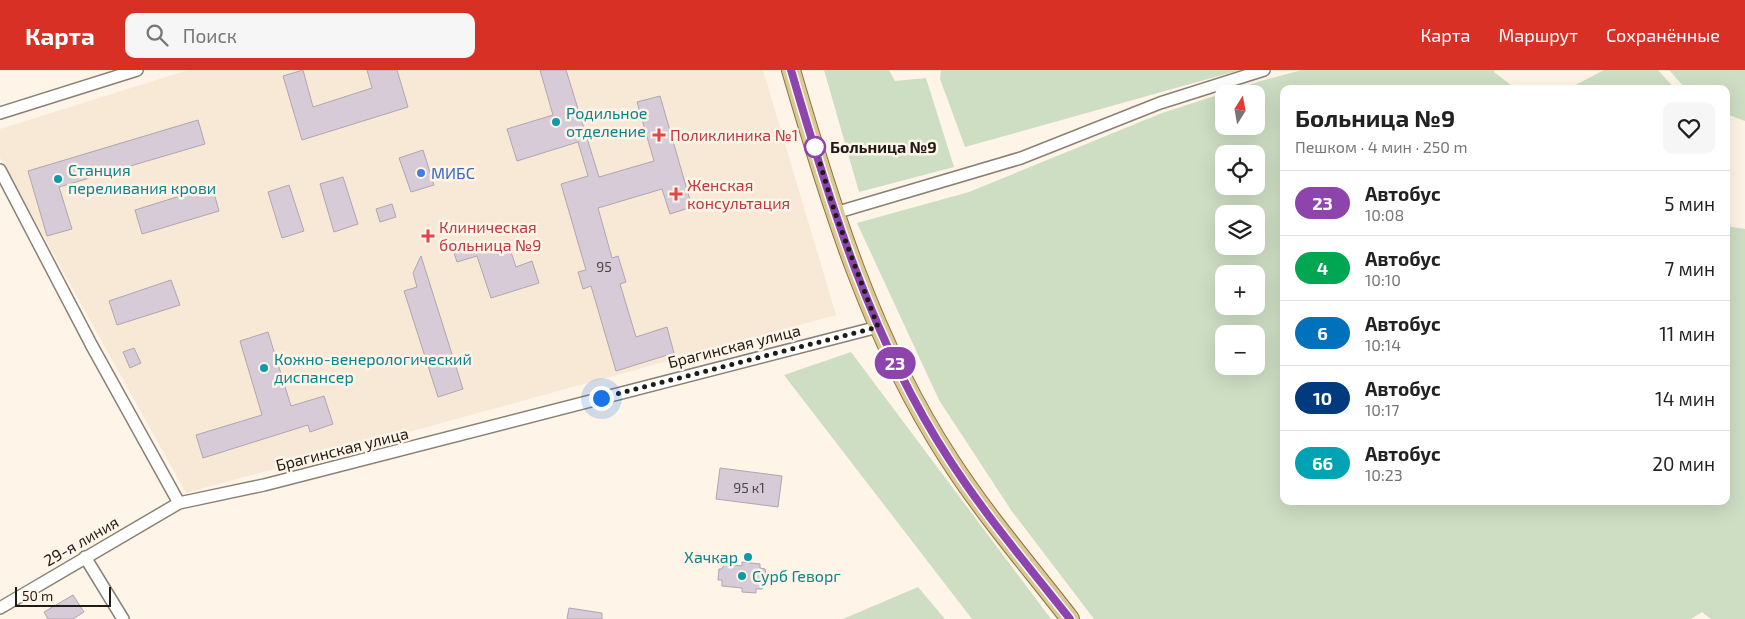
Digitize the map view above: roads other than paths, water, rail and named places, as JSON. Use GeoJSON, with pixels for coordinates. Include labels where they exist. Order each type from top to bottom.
{"type":"FeatureCollection","features":[{"type":"Feature","properties":{"kind":"main road"},"geometry":{"type":"LineString","coordinates":[[791,70],[835,213],[878,327],[897,367],[949,459],[1070,619]]}},
{"type":"Feature","properties":{"kind":"street"},"geometry":{"type":"LineString","coordinates":[[0,113],[137,70]]}},
{"type":"Feature","properties":{"kind":"street"},"geometry":{"type":"LineString","coordinates":[[835,213],[1021,158],[1160,104],[1264,70]]}},
{"type":"Feature","properties":{"kind":"street"},"geometry":{"type":"LineString","coordinates":[[0,170],[92,346],[179,503]]}},
{"type":"Feature","properties":{"kind":"street","name":"Брагинская улица"},"geometry":{"type":"LineString","coordinates":[[179,503],[264,486],[878,327]]}},
{"type":"Feature","properties":{"kind":"street","name":"29-я линия"},"geometry":{"type":"LineString","coordinates":[[0,608],[179,503]]}},
{"type":"Feature","properties":{"kind":"street"},"geometry":{"type":"LineString","coordinates":[[86,556],[123,619]]}},
{"type":"Feature","properties":{"kind":"place","name":"Родильное отделение"},"geometry":{"type":"Point","coordinates":[556,122]}},
{"type":"Feature","properties":{"kind":"place","name":"Поликлиника №1"},"geometry":{"type":"Point","coordinates":[659,135]}},
{"type":"Feature","properties":{"kind":"place","name":"Больница №9"},"geometry":{"type":"Point","coordinates":[815,147]}},
{"type":"Feature","properties":{"kind":"place","name":"МИБС"},"geometry":{"type":"Point","coordinates":[421,173]}},
{"type":"Feature","properties":{"kind":"place","name":"Станция переливания крови"},"geometry":{"type":"Point","coordinates":[58,179]}},
{"type":"Feature","properties":{"kind":"place","name":"Женская консультация"},"geometry":{"type":"Point","coordinates":[676,194]}},
{"type":"Feature","properties":{"kind":"place","name":"Клиническая больница №9"},"geometry":{"type":"Point","coordinates":[428,236]}},
{"type":"Feature","properties":{"kind":"place","name":"Кожно-венерологический диспансер"},"geometry":{"type":"Point","coordinates":[264,368]}},
{"type":"Feature","properties":{"kind":"place","name":"Хачкар"},"geometry":{"type":"Point","coordinates":[748,557]}},
{"type":"Feature","properties":{"kind":"place","name":"Сурб Геворг"},"geometry":{"type":"Point","coordinates":[742,576]}}]}
